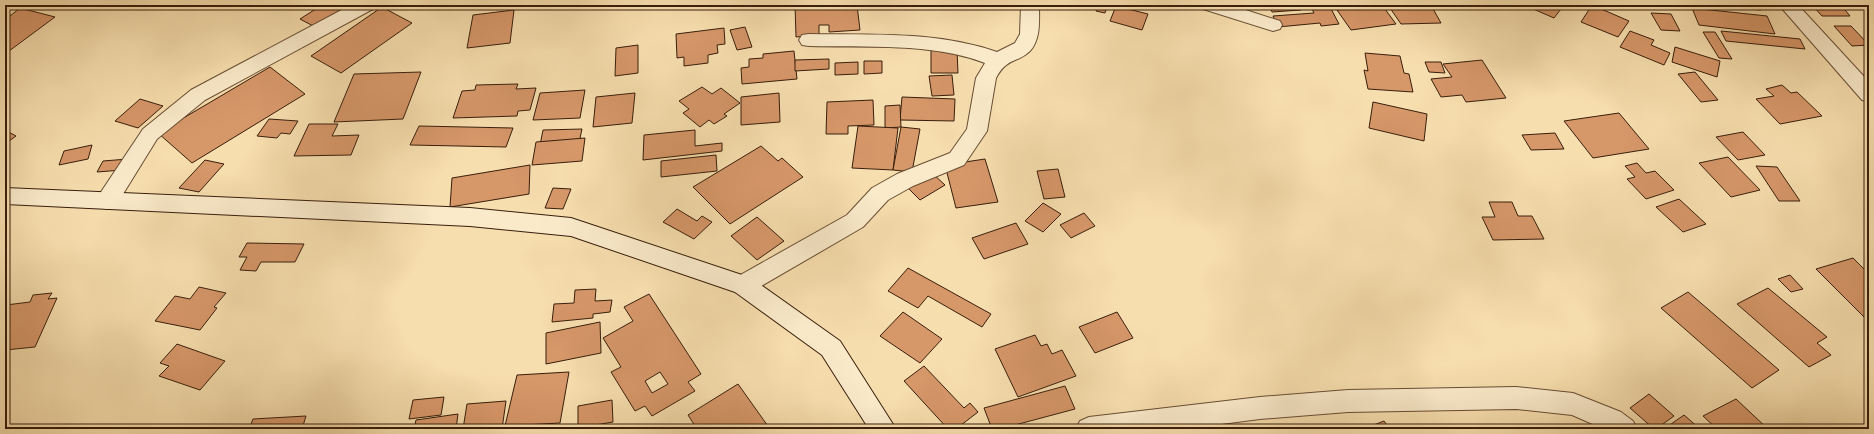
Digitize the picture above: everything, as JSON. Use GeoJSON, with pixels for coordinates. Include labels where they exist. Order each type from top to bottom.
{"type":"FeatureCollection","features":[{"type":"Feature","properties":{"kind":"street"},"geometry":{"type":"LineString","coordinates":[[107,201],[150,134],[198,95],[366,5]]}},
{"type":"Feature","properties":{"kind":"street"},"geometry":{"type":"LineString","coordinates":[[743,285],[777,264],[855,221],[880,194],[905,180],[957,159],[977,131],[986,78],[998,60],[1023,47],[1029,34],[1030,5]]}},
{"type":"Feature","properties":{"kind":"street"},"geometry":{"type":"LineString","coordinates":[[1210,5],[1273,25]]}},
{"type":"Feature","properties":{"kind":"street"},"geometry":{"type":"LineString","coordinates":[[1788,5],[1869,94]]}},
{"type":"Feature","properties":{"kind":"street"},"geometry":{"type":"LineString","coordinates":[[809,40],[922,43],[979,51],[998,60]]}},
{"type":"Feature","properties":{"kind":"street"},"geometry":{"type":"LineString","coordinates":[[5,196],[470,217],[571,227],[743,285],[831,348],[883,429]]}},
{"type":"Feature","properties":{"kind":"street"},"geometry":{"type":"LineString","coordinates":[[1089,429],[1260,408],[1348,401],[1516,398],[1573,404],[1612,420],[1624,429]]}},
{"type":"Feature","properties":{"kind":"building"},"geometry":{"type":"Polygon","coordinates":[[[322,5],[349,5],[315,27],[300,19],[322,5]]]}},
{"type":"Feature","properties":{"kind":"building"},"geometry":{"type":"Polygon","coordinates":[[[795,5],[857,5],[860,30],[829,32],[829,25],[819,25],[819,35],[796,37],[795,5]]]}},
{"type":"Feature","properties":{"kind":"building"},"geometry":{"type":"Polygon","coordinates":[[[1098,5],[1107,5],[1105,13],[1096,11],[1098,5]]]}},
{"type":"Feature","properties":{"kind":"building"},"geometry":{"type":"Polygon","coordinates":[[[1269,5],[1298,5],[1301,10],[1272,12],[1269,5]]]}},
{"type":"Feature","properties":{"kind":"building"},"geometry":{"type":"Polygon","coordinates":[[[1310,5],[1329,5],[1339,24],[1321,26],[1320,23],[1278,27],[1273,16],[1314,13],[1310,5]]]}},
{"type":"Feature","properties":{"kind":"building"},"geometry":{"type":"Polygon","coordinates":[[[1371,5],[1382,5],[1396,24],[1351,30],[1337,10],[1371,5]]]}},
{"type":"Feature","properties":{"kind":"building"},"geometry":{"type":"Polygon","coordinates":[[[1388,5],[1432,7],[1441,23],[1401,24],[1388,5]]]}},
{"type":"Feature","properties":{"kind":"building"},"geometry":{"type":"Polygon","coordinates":[[[1524,5],[1564,5],[1554,18],[1524,5]]]}},
{"type":"Feature","properties":{"kind":"building"},"geometry":{"type":"Polygon","coordinates":[[[1592,5],[1629,21],[1618,37],[1581,22],[1592,5]]]}},
{"type":"Feature","properties":{"kind":"building"},"geometry":{"type":"Polygon","coordinates":[[[1642,5],[1672,5],[1673,6],[1643,7],[1642,5]]]}},
{"type":"Feature","properties":{"kind":"building"},"geometry":{"type":"Polygon","coordinates":[[[1698,5],[1759,5],[1761,10],[1698,5]]]}},
{"type":"Feature","properties":{"kind":"building"},"geometry":{"type":"Polygon","coordinates":[[[1812,5],[1841,5],[1850,16],[1822,16],[1812,5]]]}},
{"type":"Feature","properties":{"kind":"building"},"geometry":{"type":"Polygon","coordinates":[[[1116,6],[1148,14],[1142,30],[1110,21],[1116,6]]]}},
{"type":"Feature","properties":{"kind":"building"},"geometry":{"type":"Polygon","coordinates":[[[382,7],[412,23],[341,73],[311,56],[382,7]]]}},
{"type":"Feature","properties":{"kind":"building"},"geometry":{"type":"Polygon","coordinates":[[[20,8],[55,17],[5,54],[5,20],[20,8]]]}},
{"type":"Feature","properties":{"kind":"building"},"geometry":{"type":"Polygon","coordinates":[[[1692,8],[1767,16],[1775,34],[1699,25],[1692,8]]]}},
{"type":"Feature","properties":{"kind":"building"},"geometry":{"type":"Polygon","coordinates":[[[514,10],[510,43],[467,48],[473,15],[514,10]]]}},
{"type":"Feature","properties":{"kind":"building"},"geometry":{"type":"Polygon","coordinates":[[[1651,13],[1671,14],[1680,31],[1661,30],[1651,13]]]}},
{"type":"Feature","properties":{"kind":"building"},"geometry":{"type":"Polygon","coordinates":[[[1834,26],[1851,26],[1869,45],[1852,46],[1834,26]]]}},
{"type":"Feature","properties":{"kind":"building"},"geometry":{"type":"Polygon","coordinates":[[[745,27],[752,47],[737,50],[730,30],[745,27]]]}},
{"type":"Feature","properties":{"kind":"building"},"geometry":{"type":"Polygon","coordinates":[[[724,28],[725,44],[717,45],[718,53],[708,55],[708,63],[684,66],[684,57],[677,58],[676,34],[724,28]]]}},
{"type":"Feature","properties":{"kind":"building"},"geometry":{"type":"Polygon","coordinates":[[[1630,31],[1654,40],[1651,45],[1670,53],[1664,65],[1620,47],[1630,31]]]}},
{"type":"Feature","properties":{"kind":"building"},"geometry":{"type":"Polygon","coordinates":[[[1721,31],[1800,39],[1805,49],[1726,41],[1721,31]]]}},
{"type":"Feature","properties":{"kind":"building"},"geometry":{"type":"Polygon","coordinates":[[[1703,32],[1715,32],[1732,59],[1719,58],[1703,32]]]}},
{"type":"Feature","properties":{"kind":"building"},"geometry":{"type":"Polygon","coordinates":[[[638,45],[638,73],[615,76],[616,48],[638,45]]]}},
{"type":"Feature","properties":{"kind":"building"},"geometry":{"type":"Polygon","coordinates":[[[1675,47],[1720,61],[1717,77],[1672,62],[1675,47]]]}},
{"type":"Feature","properties":{"kind":"building"},"geometry":{"type":"Polygon","coordinates":[[[931,50],[957,50],[958,73],[931,73],[931,50]]]}},
{"type":"Feature","properties":{"kind":"building"},"geometry":{"type":"Polygon","coordinates":[[[794,51],[797,79],[742,84],[741,68],[749,67],[749,59],[763,58],[763,54],[794,51]]]}},
{"type":"Feature","properties":{"kind":"building"},"geometry":{"type":"Polygon","coordinates":[[[1365,53],[1400,56],[1404,73],[1409,74],[1413,92],[1368,89],[1364,70],[1368,71],[1365,53]]]}},
{"type":"Feature","properties":{"kind":"building"},"geometry":{"type":"Polygon","coordinates":[[[829,59],[829,69],[795,71],[795,60],[829,59]]]}},
{"type":"Feature","properties":{"kind":"building"},"geometry":{"type":"Polygon","coordinates":[[[1482,60],[1506,98],[1466,102],[1462,95],[1441,97],[1431,79],[1452,77],[1443,64],[1482,60]]]}},
{"type":"Feature","properties":{"kind":"building"},"geometry":{"type":"Polygon","coordinates":[[[864,61],[882,61],[882,73],[864,74],[864,61]]]}},
{"type":"Feature","properties":{"kind":"building"},"geometry":{"type":"Polygon","coordinates":[[[858,62],[858,74],[835,75],[835,63],[858,62]]]}},
{"type":"Feature","properties":{"kind":"building"},"geometry":{"type":"Polygon","coordinates":[[[1425,62],[1441,62],[1445,73],[1429,72],[1425,62]]]}},
{"type":"Feature","properties":{"kind":"building"},"geometry":{"type":"Polygon","coordinates":[[[270,67],[305,94],[192,163],[158,133],[270,67]]]}},
{"type":"Feature","properties":{"kind":"building"},"geometry":{"type":"Polygon","coordinates":[[[421,72],[403,119],[334,122],[354,74],[421,72]]]}},
{"type":"Feature","properties":{"kind":"building"},"geometry":{"type":"Polygon","coordinates":[[[1695,72],[1718,100],[1701,102],[1678,74],[1695,72]]]}},
{"type":"Feature","properties":{"kind":"building"},"geometry":{"type":"Polygon","coordinates":[[[952,75],[954,95],[932,96],[929,76],[952,75]]]}},
{"type":"Feature","properties":{"kind":"building"},"geometry":{"type":"Polygon","coordinates":[[[518,84],[516,89],[536,88],[530,110],[518,111],[517,116],[453,118],[462,91],[475,90],[476,85],[518,84]]]}},
{"type":"Feature","properties":{"kind":"building"},"geometry":{"type":"Polygon","coordinates":[[[1782,85],[1791,93],[1797,92],[1822,116],[1780,124],[1756,99],[1774,96],[1766,89],[1782,85]]]}},
{"type":"Feature","properties":{"kind":"building"},"geometry":{"type":"Polygon","coordinates":[[[702,87],[712,94],[721,88],[740,103],[724,114],[727,116],[714,124],[709,120],[700,127],[683,113],[689,109],[679,101],[702,87]]]}},
{"type":"Feature","properties":{"kind":"building"},"geometry":{"type":"Polygon","coordinates":[[[585,90],[580,118],[533,120],[540,93],[585,90]]]}},
{"type":"Feature","properties":{"kind":"building"},"geometry":{"type":"Polygon","coordinates":[[[635,93],[632,123],[593,127],[596,97],[635,93]]]}},
{"type":"Feature","properties":{"kind":"building"},"geometry":{"type":"Polygon","coordinates":[[[779,93],[780,122],[741,125],[741,97],[779,93]]]}},
{"type":"Feature","properties":{"kind":"building"},"geometry":{"type":"Polygon","coordinates":[[[902,97],[955,99],[954,121],[900,120],[902,97]]]}},
{"type":"Feature","properties":{"kind":"building"},"geometry":{"type":"Polygon","coordinates":[[[140,99],[163,106],[138,128],[115,121],[140,99]]]}},
{"type":"Feature","properties":{"kind":"building"},"geometry":{"type":"Polygon","coordinates":[[[873,100],[874,125],[848,126],[848,134],[826,134],[827,102],[873,100]]]}},
{"type":"Feature","properties":{"kind":"building"},"geometry":{"type":"Polygon","coordinates":[[[1373,102],[1427,114],[1424,141],[1369,128],[1373,102]]]}},
{"type":"Feature","properties":{"kind":"building"},"geometry":{"type":"Polygon","coordinates":[[[900,105],[901,127],[885,128],[885,106],[900,105]]]}},
{"type":"Feature","properties":{"kind":"building"},"geometry":{"type":"Polygon","coordinates":[[[1619,113],[1649,149],[1593,158],[1564,121],[1619,113]]]}},
{"type":"Feature","properties":{"kind":"building"},"geometry":{"type":"Polygon","coordinates":[[[269,119],[298,121],[290,134],[281,133],[277,138],[257,136],[269,119]]]}},
{"type":"Feature","properties":{"kind":"building"},"geometry":{"type":"Polygon","coordinates":[[[309,124],[338,124],[332,136],[359,135],[351,155],[294,156],[309,124]]]}},
{"type":"Feature","properties":{"kind":"building"},"geometry":{"type":"Polygon","coordinates":[[[419,126],[513,128],[506,147],[410,145],[419,126]]]}},
{"type":"Feature","properties":{"kind":"building"},"geometry":{"type":"Polygon","coordinates":[[[858,126],[898,128],[893,170],[852,168],[858,126]]]}},
{"type":"Feature","properties":{"kind":"building"},"geometry":{"type":"Polygon","coordinates":[[[901,127],[920,129],[912,172],[893,170],[901,127]]]}},
{"type":"Feature","properties":{"kind":"building"},"geometry":{"type":"Polygon","coordinates":[[[582,129],[579,143],[540,145],[543,130],[582,129]]]}},
{"type":"Feature","properties":{"kind":"building"},"geometry":{"type":"Polygon","coordinates":[[[5,130],[16,136],[5,144],[5,130]]]}},
{"type":"Feature","properties":{"kind":"building"},"geometry":{"type":"Polygon","coordinates":[[[695,130],[695,146],[722,143],[722,151],[643,160],[644,135],[695,130]]]}},
{"type":"Feature","properties":{"kind":"building"},"geometry":{"type":"Polygon","coordinates":[[[1743,132],[1765,155],[1738,160],[1716,137],[1743,132]]]}},
{"type":"Feature","properties":{"kind":"building"},"geometry":{"type":"Polygon","coordinates":[[[1555,133],[1564,149],[1531,150],[1522,135],[1555,133]]]}},
{"type":"Feature","properties":{"kind":"building"},"geometry":{"type":"Polygon","coordinates":[[[585,138],[582,161],[532,165],[536,142],[585,138]]]}},
{"type":"Feature","properties":{"kind":"building"},"geometry":{"type":"Polygon","coordinates":[[[92,145],[88,159],[59,165],[64,151],[92,145]]]}},
{"type":"Feature","properties":{"kind":"building"},"geometry":{"type":"Polygon","coordinates":[[[761,146],[778,161],[782,158],[803,177],[730,224],[693,187],[761,146]]]}},
{"type":"Feature","properties":{"kind":"building"},"geometry":{"type":"Polygon","coordinates":[[[716,155],[717,171],[661,177],[661,161],[716,155]]]}},
{"type":"Feature","properties":{"kind":"building"},"geometry":{"type":"Polygon","coordinates":[[[1728,157],[1760,190],[1731,197],[1699,163],[1728,157]]]}},
{"type":"Feature","properties":{"kind":"building"},"geometry":{"type":"Polygon","coordinates":[[[128,159],[122,170],[97,172],[103,161],[128,159]]]}},
{"type":"Feature","properties":{"kind":"building"},"geometry":{"type":"Polygon","coordinates":[[[985,159],[998,202],[956,208],[945,165],[985,159]]]}},
{"type":"Feature","properties":{"kind":"building"},"geometry":{"type":"Polygon","coordinates":[[[205,160],[224,164],[199,192],[179,188],[205,160]]]}},
{"type":"Feature","properties":{"kind":"building"},"geometry":{"type":"Polygon","coordinates":[[[1637,163],[1646,173],[1655,171],[1674,190],[1646,199],[1627,179],[1635,177],[1625,166],[1637,163]]]}},
{"type":"Feature","properties":{"kind":"building"},"geometry":{"type":"Polygon","coordinates":[[[530,165],[529,194],[450,207],[452,178],[530,165]]]}},
{"type":"Feature","properties":{"kind":"building"},"geometry":{"type":"Polygon","coordinates":[[[1756,166],[1777,167],[1800,201],[1779,201],[1756,166]]]}},
{"type":"Feature","properties":{"kind":"building"},"geometry":{"type":"Polygon","coordinates":[[[1058,169],[1065,197],[1044,199],[1037,171],[1058,169]]]}},
{"type":"Feature","properties":{"kind":"building"},"geometry":{"type":"Polygon","coordinates":[[[932,173],[945,185],[920,200],[908,188],[932,173]]]}},
{"type":"Feature","properties":{"kind":"building"},"geometry":{"type":"Polygon","coordinates":[[[553,188],[571,189],[563,209],[545,208],[553,188]]]}},
{"type":"Feature","properties":{"kind":"building"},"geometry":{"type":"Polygon","coordinates":[[[1679,199],[1706,224],[1683,232],[1656,207],[1679,199]]]}},
{"type":"Feature","properties":{"kind":"building"},"geometry":{"type":"Polygon","coordinates":[[[1489,202],[1512,202],[1518,216],[1532,216],[1544,239],[1493,240],[1482,217],[1495,217],[1489,202]]]}},
{"type":"Feature","properties":{"kind":"building"},"geometry":{"type":"Polygon","coordinates":[[[1043,203],[1061,214],[1043,232],[1025,221],[1043,203]]]}},
{"type":"Feature","properties":{"kind":"building"},"geometry":{"type":"Polygon","coordinates":[[[677,209],[697,221],[702,216],[712,222],[694,239],[663,222],[677,209]]]}},
{"type":"Feature","properties":{"kind":"building"},"geometry":{"type":"Polygon","coordinates":[[[1084,213],[1095,226],[1071,238],[1060,225],[1084,213]]]}},
{"type":"Feature","properties":{"kind":"building"},"geometry":{"type":"Polygon","coordinates":[[[757,217],[784,241],[757,260],[731,236],[757,217]]]}},
{"type":"Feature","properties":{"kind":"building"},"geometry":{"type":"Polygon","coordinates":[[[1016,223],[1028,244],[984,259],[972,238],[1016,223]]]}},
{"type":"Feature","properties":{"kind":"building"},"geometry":{"type":"Polygon","coordinates":[[[247,243],[304,244],[295,262],[261,262],[256,271],[240,270],[247,257],[239,257],[247,243]]]}},
{"type":"Feature","properties":{"kind":"building"},"geometry":{"type":"Polygon","coordinates":[[[1853,258],[1869,274],[1869,322],[1816,269],[1853,258]]]}},
{"type":"Feature","properties":{"kind":"building"},"geometry":{"type":"Polygon","coordinates":[[[908,268],[991,314],[982,327],[928,296],[918,308],[888,291],[908,268]]]}},
{"type":"Feature","properties":{"kind":"building"},"geometry":{"type":"Polygon","coordinates":[[[1790,275],[1803,289],[1791,292],[1778,279],[1790,275]]]}},
{"type":"Feature","properties":{"kind":"building"},"geometry":{"type":"Polygon","coordinates":[[[199,287],[226,293],[214,307],[217,308],[200,330],[155,321],[175,296],[190,299],[199,287]]]}},
{"type":"Feature","properties":{"kind":"building"},"geometry":{"type":"Polygon","coordinates":[[[1768,288],[1827,337],[1817,343],[1831,355],[1809,367],[1737,304],[1768,288]]]}},
{"type":"Feature","properties":{"kind":"building"},"geometry":{"type":"Polygon","coordinates":[[[596,289],[595,301],[612,300],[610,312],[593,314],[593,318],[552,322],[554,304],[574,303],[575,290],[596,289]]]}},
{"type":"Feature","properties":{"kind":"building"},"geometry":{"type":"Polygon","coordinates":[[[1688,292],[1779,370],[1752,388],[1661,308],[1688,292]]]}},
{"type":"Feature","properties":{"kind":"building"},"geometry":{"type":"Polygon","coordinates":[[[52,293],[48,299],[57,298],[35,347],[5,350],[5,300],[9,300],[6,305],[30,302],[33,295],[52,293]]]}},
{"type":"Feature","properties":{"kind":"building"},"geometry":{"type":"Polygon","coordinates":[[[649,294],[701,374],[688,382],[695,391],[652,416],[645,406],[635,411],[611,372],[621,367],[603,338],[633,321],[624,307],[649,294]],[[660,372],[645,381],[652,393],[668,384],[660,372]]]}},
{"type":"Feature","properties":{"kind":"building"},"geometry":{"type":"Polygon","coordinates":[[[903,312],[942,339],[920,363],[880,336],[903,312]]]}},
{"type":"Feature","properties":{"kind":"building"},"geometry":{"type":"Polygon","coordinates":[[[1117,312],[1133,338],[1095,353],[1079,327],[1117,312]]]}},
{"type":"Feature","properties":{"kind":"building"},"geometry":{"type":"Polygon","coordinates":[[[600,322],[601,353],[546,364],[546,333],[600,322]]]}},
{"type":"Feature","properties":{"kind":"building"},"geometry":{"type":"Polygon","coordinates":[[[1035,335],[1041,346],[1047,344],[1052,354],[1062,350],[1076,376],[1018,397],[995,349],[1035,335]]]}},
{"type":"Feature","properties":{"kind":"building"},"geometry":{"type":"Polygon","coordinates":[[[177,344],[225,361],[200,390],[159,376],[169,366],[160,363],[177,344]]]}},
{"type":"Feature","properties":{"kind":"building"},"geometry":{"type":"Polygon","coordinates":[[[924,366],[964,408],[970,403],[978,412],[956,429],[948,429],[904,381],[924,366]]]}},
{"type":"Feature","properties":{"kind":"building"},"geometry":{"type":"Polygon","coordinates":[[[569,372],[560,423],[505,426],[517,375],[569,372]]]}},
{"type":"Feature","properties":{"kind":"building"},"geometry":{"type":"Polygon","coordinates":[[[738,384],[770,429],[697,429],[688,415],[738,384]]]}},
{"type":"Feature","properties":{"kind":"building"},"geometry":{"type":"Polygon","coordinates":[[[1065,386],[1075,409],[1000,429],[992,429],[984,408],[1065,386]]]}},
{"type":"Feature","properties":{"kind":"building"},"geometry":{"type":"Polygon","coordinates":[[[1649,394],[1674,416],[1656,429],[1654,429],[1630,408],[1649,394]]]}},
{"type":"Feature","properties":{"kind":"building"},"geometry":{"type":"Polygon","coordinates":[[[444,397],[441,415],[409,419],[413,400],[444,397]]]}},
{"type":"Feature","properties":{"kind":"building"},"geometry":{"type":"Polygon","coordinates":[[[1736,399],[1768,429],[1717,429],[1703,416],[1736,399]]]}},
{"type":"Feature","properties":{"kind":"building"},"geometry":{"type":"Polygon","coordinates":[[[612,400],[613,422],[578,428],[578,406],[612,400]]]}},
{"type":"Feature","properties":{"kind":"building"},"geometry":{"type":"Polygon","coordinates":[[[506,401],[502,429],[463,429],[467,404],[506,401]]]}},
{"type":"Feature","properties":{"kind":"building"},"geometry":{"type":"Polygon","coordinates":[[[458,414],[456,429],[414,429],[416,420],[458,414]]]}},
{"type":"Feature","properties":{"kind":"building"},"geometry":{"type":"Polygon","coordinates":[[[1684,415],[1700,429],[1664,429],[1684,415]]]}},
{"type":"Feature","properties":{"kind":"building"},"geometry":{"type":"Polygon","coordinates":[[[306,416],[302,429],[249,429],[253,419],[306,416]]]}},
{"type":"Feature","properties":{"kind":"building"},"geometry":{"type":"Polygon","coordinates":[[[1384,421],[1390,429],[1366,428],[1384,421]]]}}]}
